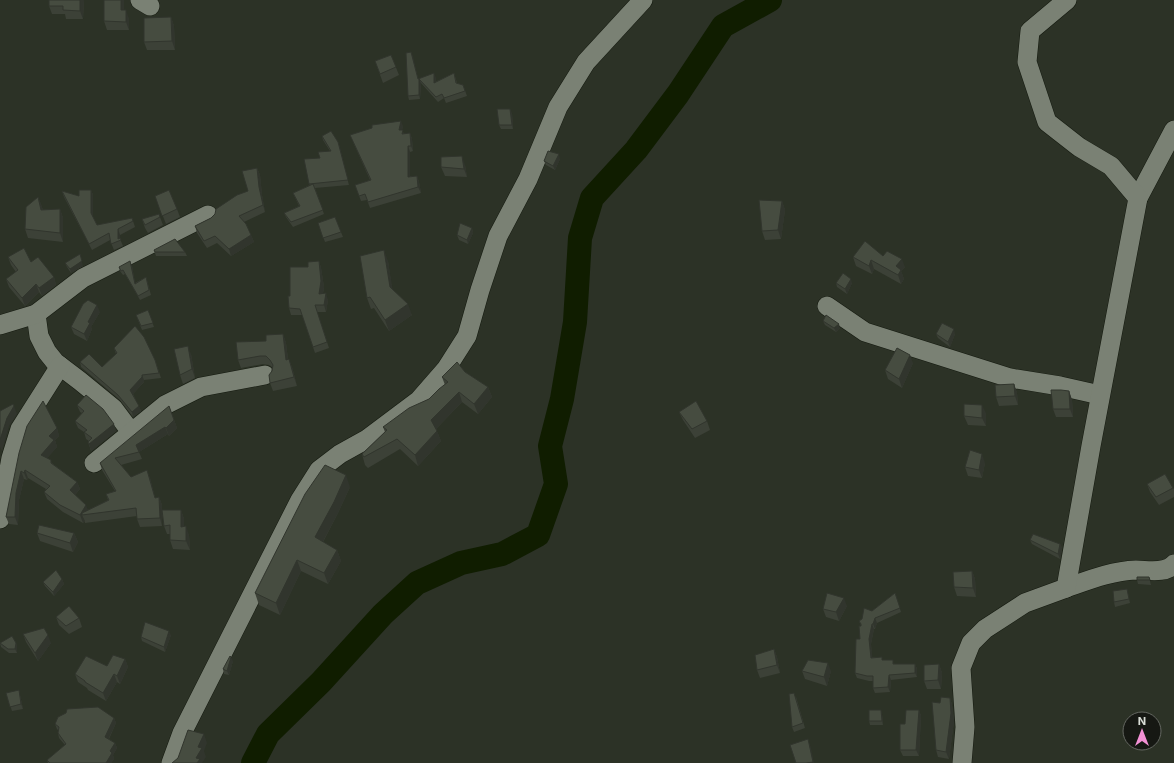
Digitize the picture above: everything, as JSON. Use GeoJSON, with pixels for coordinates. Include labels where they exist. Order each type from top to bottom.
{"type":"FeatureCollection","features":[{"type":"Feature","properties":{"kind":"street"},"geometry":{"type":"LineString","coordinates":[[171,763],[182,733],[300,500],[319,470],[340,454],[367,439],[419,400],[446,369],[467,336],[480,290],[498,236],[528,179],[558,107],[586,62],[643,0]]}},
{"type":"Feature","properties":{"kind":"street"},"geometry":{"type":"LineString","coordinates":[[1067,0],[1030,31],[1027,62],[1047,122],[1079,147],[1111,166],[1138,198]]}},
{"type":"Feature","properties":{"kind":"street"},"geometry":{"type":"LineString","coordinates":[[1066,588],[1100,395],[1138,198],[1174,130]]}},
{"type":"Feature","properties":{"kind":"street"},"geometry":{"type":"LineString","coordinates":[[0,325],[36,314],[83,278],[208,215]]}},
{"type":"Feature","properties":{"kind":"street"},"geometry":{"type":"LineString","coordinates":[[827,306],[865,332],[1010,378],[1060,386],[1100,395]]}},
{"type":"Feature","properties":{"kind":"street"},"geometry":{"type":"LineString","coordinates":[[36,314],[39,336],[47,352],[55,362],[113,408],[131,432]]}},
{"type":"Feature","properties":{"kind":"street"},"geometry":{"type":"LineString","coordinates":[[0,519],[11,458],[20,429],[60,366]]}},
{"type":"Feature","properties":{"kind":"street"},"geometry":{"type":"LineString","coordinates":[[94,463],[166,405],[201,387],[265,375]]}},
{"type":"Feature","properties":{"kind":"street"},"geometry":{"type":"LineString","coordinates":[[962,763],[965,728],[961,668],[972,643],[985,629],[1025,603],[1066,588],[1113,573],[1128,570],[1169,569],[1174,564]]}},
{"type":"Feature","properties":{"kind":"building"},"geometry":{"type":"Polygon","coordinates":[[[49,0],[80,0],[80,11],[63,10],[63,6],[49,6],[49,0]]]}},
{"type":"Feature","properties":{"kind":"building"},"geometry":{"type":"Polygon","coordinates":[[[104,0],[121,0],[121,10],[126,10],[126,22],[104,21],[104,0]]]}},
{"type":"Feature","properties":{"kind":"building"},"geometry":{"type":"Polygon","coordinates":[[[171,17],[172,41],[144,42],[144,18],[171,17]]]}},
{"type":"Feature","properties":{"kind":"building"},"geometry":{"type":"Polygon","coordinates":[[[411,52],[418,79],[434,73],[434,83],[454,73],[456,83],[463,85],[465,91],[444,98],[442,94],[436,97],[419,79],[419,95],[408,96],[406,53],[411,52]]]}},
{"type":"Feature","properties":{"kind":"building"},"geometry":{"type":"Polygon","coordinates":[[[391,55],[396,67],[380,74],[375,61],[391,55]]]}},
{"type":"Feature","properties":{"kind":"building"},"geometry":{"type":"Polygon","coordinates":[[[497,109],[510,109],[512,125],[499,125],[497,109]]]}},
{"type":"Feature","properties":{"kind":"building"},"geometry":{"type":"Polygon","coordinates":[[[401,121],[399,130],[403,130],[402,134],[410,133],[411,146],[408,146],[408,177],[417,176],[418,187],[368,202],[365,194],[359,196],[355,185],[371,180],[350,135],[372,128],[372,125],[401,121]]]}},
{"type":"Feature","properties":{"kind":"building"},"geometry":{"type":"Polygon","coordinates":[[[331,131],[338,142],[348,180],[309,184],[304,159],[320,158],[318,152],[331,151],[322,136],[331,131]]]}},
{"type":"Feature","properties":{"kind":"building"},"geometry":{"type":"Polygon","coordinates":[[[548,151],[559,154],[553,166],[544,161],[548,151]]]}},
{"type":"Feature","properties":{"kind":"building"},"geometry":{"type":"Polygon","coordinates":[[[462,156],[464,169],[441,167],[441,157],[462,156]]]}},
{"type":"Feature","properties":{"kind":"building"},"geometry":{"type":"Polygon","coordinates":[[[257,168],[263,205],[239,216],[246,224],[251,235],[229,249],[215,236],[204,241],[195,226],[211,218],[215,214],[216,209],[237,195],[248,191],[242,171],[257,168]]]}},
{"type":"Feature","properties":{"kind":"building"},"geometry":{"type":"Polygon","coordinates":[[[313,184],[323,210],[291,222],[284,213],[300,206],[293,193],[313,184]]]}},
{"type":"Feature","properties":{"kind":"building"},"geometry":{"type":"Polygon","coordinates":[[[79,190],[91,190],[91,213],[97,225],[132,218],[133,221],[118,229],[118,239],[120,238],[121,240],[111,244],[109,233],[89,244],[62,191],[79,196],[79,190]]]}},
{"type":"Feature","properties":{"kind":"building"},"geometry":{"type":"Polygon","coordinates":[[[169,190],[177,209],[162,216],[155,196],[169,190]]]}},
{"type":"Feature","properties":{"kind":"building"},"geometry":{"type":"Polygon","coordinates":[[[38,197],[41,210],[60,209],[60,233],[25,229],[26,207],[38,197]]]}},
{"type":"Feature","properties":{"kind":"building"},"geometry":{"type":"Polygon","coordinates":[[[759,200],[782,201],[778,230],[762,231],[759,200]]]}},
{"type":"Feature","properties":{"kind":"building"},"geometry":{"type":"Polygon","coordinates":[[[159,214],[160,217],[145,225],[142,219],[159,214]]]}},
{"type":"Feature","properties":{"kind":"building"},"geometry":{"type":"Polygon","coordinates":[[[335,217],[341,232],[323,238],[318,223],[335,217]]]}},
{"type":"Feature","properties":{"kind":"building"},"geometry":{"type":"Polygon","coordinates":[[[460,223],[472,228],[467,240],[457,235],[460,223]]]}},
{"type":"Feature","properties":{"kind":"building"},"geometry":{"type":"Polygon","coordinates":[[[175,239],[185,252],[155,252],[154,250],[175,239]]]}},
{"type":"Feature","properties":{"kind":"building"},"geometry":{"type":"Polygon","coordinates":[[[865,241],[883,256],[887,251],[902,259],[896,266],[901,270],[898,275],[871,260],[869,266],[853,257],[865,241]]]}},
{"type":"Feature","properties":{"kind":"building"},"geometry":{"type":"Polygon","coordinates":[[[24,248],[31,262],[38,257],[54,277],[39,288],[36,284],[22,298],[6,279],[18,270],[8,257],[24,248]]]}},
{"type":"Feature","properties":{"kind":"building"},"geometry":{"type":"Polygon","coordinates":[[[384,250],[390,287],[408,304],[385,320],[370,297],[367,298],[360,256],[384,250]]]}},
{"type":"Feature","properties":{"kind":"building"},"geometry":{"type":"Polygon","coordinates":[[[80,254],[82,261],[70,269],[65,263],[80,254]]]}},
{"type":"Feature","properties":{"kind":"building"},"geometry":{"type":"Polygon","coordinates":[[[130,261],[135,284],[146,277],[149,290],[138,296],[123,270],[121,271],[119,267],[130,261]]]}},
{"type":"Feature","properties":{"kind":"building"},"geometry":{"type":"Polygon","coordinates":[[[319,261],[321,281],[319,294],[326,293],[324,305],[315,305],[327,342],[313,347],[300,309],[289,308],[288,296],[290,296],[290,267],[308,267],[308,262],[319,261]]]}},
{"type":"Feature","properties":{"kind":"building"},"geometry":{"type":"Polygon","coordinates":[[[843,273],[851,279],[845,289],[836,283],[843,273]]]}},
{"type":"Feature","properties":{"kind":"building"},"geometry":{"type":"Polygon","coordinates":[[[88,300],[97,305],[88,322],[90,323],[84,334],[71,327],[83,304],[88,300]]]}},
{"type":"Feature","properties":{"kind":"building"},"geometry":{"type":"Polygon","coordinates":[[[148,310],[153,323],[141,326],[136,315],[148,310]]]}},
{"type":"Feature","properties":{"kind":"building"},"geometry":{"type":"Polygon","coordinates":[[[826,315],[839,324],[834,328],[823,321],[826,315]]]}},
{"type":"Feature","properties":{"kind":"building"},"geometry":{"type":"Polygon","coordinates":[[[942,323],[954,329],[948,342],[936,334],[942,323]]]}},
{"type":"Feature","properties":{"kind":"building"},"geometry":{"type":"Polygon","coordinates":[[[135,326],[144,337],[155,360],[159,373],[142,375],[142,377],[130,390],[139,406],[132,412],[118,395],[80,362],[89,354],[102,367],[117,353],[114,348],[135,326]]]}},
{"type":"Feature","properties":{"kind":"building"},"geometry":{"type":"Polygon","coordinates":[[[283,334],[286,360],[289,359],[294,377],[270,383],[269,375],[272,371],[273,365],[266,356],[238,360],[236,342],[266,341],[266,335],[283,334]]]}},
{"type":"Feature","properties":{"kind":"building"},"geometry":{"type":"Polygon","coordinates":[[[188,346],[192,369],[180,375],[174,349],[188,346]]]}},
{"type":"Feature","properties":{"kind":"building"},"geometry":{"type":"Polygon","coordinates":[[[897,348],[910,355],[899,379],[885,370],[897,348]]]}},
{"type":"Feature","properties":{"kind":"building"},"geometry":{"type":"Polygon","coordinates":[[[457,362],[465,372],[488,387],[474,404],[459,392],[431,420],[437,431],[415,455],[397,439],[364,457],[362,454],[387,430],[383,427],[409,408],[429,399],[448,382],[442,377],[457,362]]]}},
{"type":"Feature","properties":{"kind":"building"},"geometry":{"type":"Polygon","coordinates":[[[1014,384],[1015,396],[996,397],[995,385],[1014,384]]]}},
{"type":"Feature","properties":{"kind":"building"},"geometry":{"type":"Polygon","coordinates":[[[1051,390],[1069,391],[1070,409],[1053,409],[1051,390]]]}},
{"type":"Feature","properties":{"kind":"building"},"geometry":{"type":"Polygon","coordinates":[[[86,395],[103,409],[114,424],[89,444],[88,442],[92,438],[84,432],[87,430],[75,421],[84,411],[77,405],[86,395]]]}},
{"type":"Feature","properties":{"kind":"building"},"geometry":{"type":"Polygon","coordinates":[[[43,401],[57,428],[49,436],[54,440],[41,455],[51,460],[51,463],[77,482],[70,490],[86,505],[80,515],[60,505],[44,492],[50,486],[25,470],[24,473],[21,471],[16,493],[15,517],[6,517],[19,453],[27,426],[43,401]]]}},
{"type":"Feature","properties":{"kind":"building"},"geometry":{"type":"Polygon","coordinates":[[[696,401],[707,421],[692,429],[679,412],[696,401]]]}},
{"type":"Feature","properties":{"kind":"building"},"geometry":{"type":"Polygon","coordinates":[[[13,404],[14,406],[7,418],[0,440],[0,411],[13,404]]]}},
{"type":"Feature","properties":{"kind":"building"},"geometry":{"type":"Polygon","coordinates":[[[964,404],[982,405],[982,418],[964,416],[964,404]]]}},
{"type":"Feature","properties":{"kind":"building"},"geometry":{"type":"Polygon","coordinates":[[[169,406],[174,420],[166,428],[165,427],[136,445],[139,452],[115,458],[131,477],[147,470],[155,498],[159,497],[160,518],[137,519],[136,508],[82,515],[82,513],[109,500],[106,494],[116,491],[100,463],[169,406]]]}},
{"type":"Feature","properties":{"kind":"building"},"geometry":{"type":"Polygon","coordinates":[[[970,450],[982,454],[979,470],[965,467],[970,450]]]}},
{"type":"Feature","properties":{"kind":"building"},"geometry":{"type":"Polygon","coordinates":[[[325,465],[346,475],[334,502],[315,537],[337,550],[324,573],[297,560],[276,603],[255,593],[305,494],[325,465]]]}},
{"type":"Feature","properties":{"kind":"building"},"geometry":{"type":"Polygon","coordinates":[[[1165,474],[1173,488],[1156,497],[1147,484],[1165,474]]]}},
{"type":"Feature","properties":{"kind":"building"},"geometry":{"type":"Polygon","coordinates":[[[162,510],[181,510],[181,527],[186,526],[186,541],[170,540],[170,525],[164,526],[162,510]]]}},
{"type":"Feature","properties":{"kind":"building"},"geometry":{"type":"Polygon","coordinates":[[[39,525],[74,533],[70,543],[37,533],[39,525]]]}},
{"type":"Feature","properties":{"kind":"building"},"geometry":{"type":"Polygon","coordinates":[[[1033,534],[1060,544],[1058,554],[1030,540],[1033,534]]]}},
{"type":"Feature","properties":{"kind":"building"},"geometry":{"type":"Polygon","coordinates":[[[56,570],[62,579],[53,592],[43,582],[56,570]]]}},
{"type":"Feature","properties":{"kind":"building"},"geometry":{"type":"Polygon","coordinates":[[[972,571],[973,588],[954,587],[953,572],[972,571]]]}},
{"type":"Feature","properties":{"kind":"building"},"geometry":{"type":"Polygon","coordinates":[[[1137,577],[1149,577],[1150,580],[1137,580],[1137,577]]]}},
{"type":"Feature","properties":{"kind":"building"},"geometry":{"type":"Polygon","coordinates":[[[1127,589],[1129,599],[1114,602],[1113,591],[1127,589]]]}},
{"type":"Feature","properties":{"kind":"building"},"geometry":{"type":"Polygon","coordinates":[[[827,593],[844,598],[836,612],[823,609],[827,593]]]}},
{"type":"Feature","properties":{"kind":"building"},"geometry":{"type":"Polygon","coordinates":[[[895,593],[900,608],[875,618],[872,624],[869,639],[871,658],[882,657],[882,660],[893,660],[893,664],[915,664],[915,673],[889,675],[888,687],[873,688],[873,676],[855,673],[856,639],[860,639],[859,626],[861,626],[859,621],[862,619],[864,608],[872,611],[895,593]]]}},
{"type":"Feature","properties":{"kind":"building"},"geometry":{"type":"Polygon","coordinates":[[[69,606],[79,618],[66,626],[56,617],[69,606]]]}},
{"type":"Feature","properties":{"kind":"building"},"geometry":{"type":"Polygon","coordinates":[[[145,622],[169,631],[164,647],[141,637],[145,622]]]}},
{"type":"Feature","properties":{"kind":"building"},"geometry":{"type":"Polygon","coordinates":[[[44,628],[48,635],[35,653],[23,634],[44,628]]]}},
{"type":"Feature","properties":{"kind":"building"},"geometry":{"type":"Polygon","coordinates":[[[12,636],[16,643],[15,649],[8,649],[0,643],[12,636]]]}},
{"type":"Feature","properties":{"kind":"building"},"geometry":{"type":"Polygon","coordinates":[[[774,649],[777,665],[757,670],[755,655],[774,649]]]}},
{"type":"Feature","properties":{"kind":"building"},"geometry":{"type":"Polygon","coordinates":[[[113,655],[125,659],[117,676],[114,674],[103,693],[75,674],[86,656],[107,666],[113,655]]]}},
{"type":"Feature","properties":{"kind":"building"},"geometry":{"type":"Polygon","coordinates":[[[230,656],[231,657],[227,671],[223,669],[230,656]]]}},
{"type":"Feature","properties":{"kind":"building"},"geometry":{"type":"Polygon","coordinates":[[[808,660],[828,663],[824,677],[802,671],[808,660]]]}},
{"type":"Feature","properties":{"kind":"building"},"geometry":{"type":"Polygon","coordinates":[[[939,664],[938,680],[924,681],[924,665],[939,664]]]}},
{"type":"Feature","properties":{"kind":"building"},"geometry":{"type":"Polygon","coordinates":[[[19,690],[21,704],[10,707],[6,693],[19,690]]]}},
{"type":"Feature","properties":{"kind":"building"},"geometry":{"type":"Polygon","coordinates":[[[794,693],[803,723],[792,727],[789,694],[794,693]]]}},
{"type":"Feature","properties":{"kind":"building"},"geometry":{"type":"Polygon","coordinates":[[[941,697],[950,698],[951,713],[946,752],[936,750],[932,702],[940,703],[941,697]]]}},
{"type":"Feature","properties":{"kind":"building"},"geometry":{"type":"Polygon","coordinates":[[[98,707],[114,718],[105,737],[115,743],[110,751],[112,753],[106,763],[50,763],[47,760],[66,744],[58,733],[59,727],[55,724],[58,717],[66,713],[67,709],[98,707]]]}},
{"type":"Feature","properties":{"kind":"building"},"geometry":{"type":"Polygon","coordinates":[[[869,710],[881,710],[882,721],[869,721],[869,710]]]}},
{"type":"Feature","properties":{"kind":"building"},"geometry":{"type":"Polygon","coordinates":[[[906,710],[919,710],[916,750],[900,750],[900,724],[905,724],[906,710]]]}},
{"type":"Feature","properties":{"kind":"building"},"geometry":{"type":"Polygon","coordinates":[[[188,730],[204,734],[198,747],[202,748],[196,758],[200,759],[197,763],[172,763],[178,758],[188,730]]]}},
{"type":"Feature","properties":{"kind":"building"},"geometry":{"type":"Polygon","coordinates":[[[808,739],[813,762],[796,763],[790,745],[808,739]]]}},
{"type":"Feature","properties":{"kind":"waterway"},"geometry":{"type":"LineString","coordinates":[[253,763],[268,734],[321,682],[383,614],[417,583],[461,563],[502,554],[538,535],[556,484],[550,446],[562,399],[575,322],[580,238],[592,198],[636,150],[678,94],[723,26],[770,0]]}}]}
